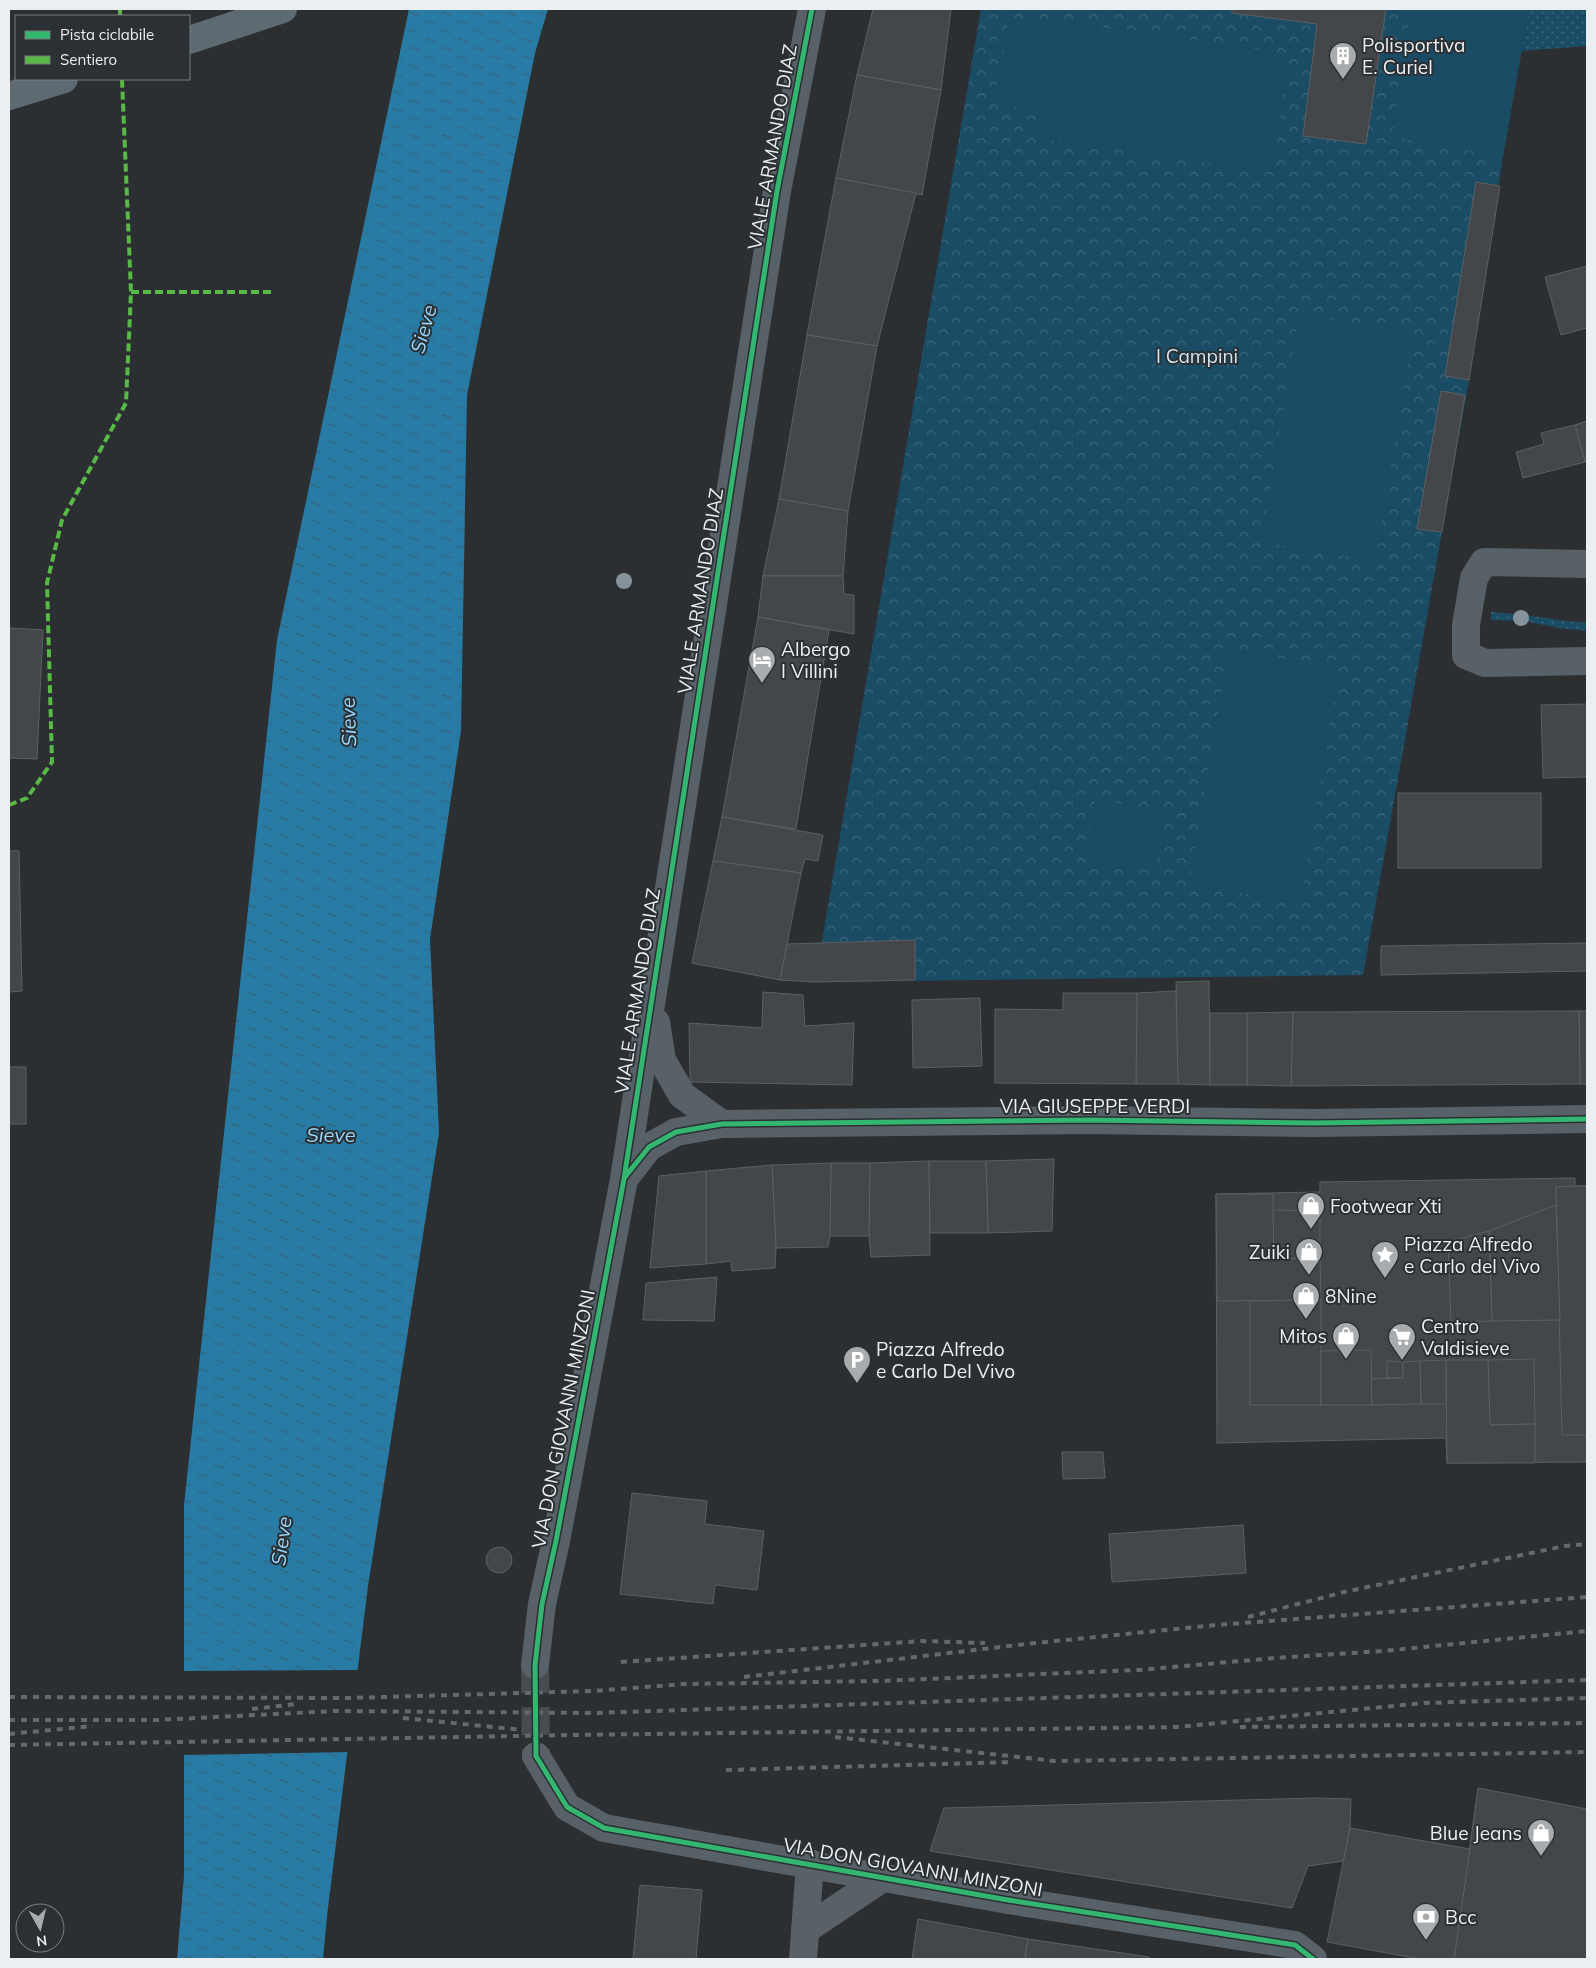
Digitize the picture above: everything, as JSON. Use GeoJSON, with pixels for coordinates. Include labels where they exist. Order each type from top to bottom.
{"type":"FeatureCollection","features":[{"type":"Feature","properties":{"kind":"main road"},"geometry":{"type":"LineString","coordinates":[[190,40],[283,9]]}},
{"type":"Feature","properties":{"kind":"main road"},"geometry":{"type":"LineString","coordinates":[[9,96],[61,80]]}},
{"type":"Feature","properties":{"kind":"street","name":"VIALE ARMANDO DIAZ"},"geometry":{"type":"LineString","coordinates":[[624,1179],[777,191],[812,9]]}},
{"type":"Feature","properties":{"kind":"street"},"geometry":{"type":"LineString","coordinates":[[1587,564],[1484,562],[1474,578],[1466,626],[1466,655],[1485,663],[1587,661]]}},
{"type":"Feature","properties":{"kind":"street"},"geometry":{"type":"LineString","coordinates":[[652,996],[662,1060],[682,1095],[722,1124]]}},
{"type":"Feature","properties":{"kind":"street","name":"VIA GIUSEPPE VERDI"},"geometry":{"type":"LineString","coordinates":[[624,1179],[650,1147],[656,1143],[676,1132],[722,1124],[1078,1120],[1314,1123],[1587,1119]]}},
{"type":"Feature","properties":{"kind":"street","name":"VIA DON GIOVANNI MINZONI"},"geometry":{"type":"LineString","coordinates":[[535,1665],[542,1604],[556,1541],[624,1179]]}},
{"type":"Feature","properties":{"kind":"street","name":"VIA DON GIOVANNI MINZONI"},"geometry":{"type":"LineString","coordinates":[[536,1756],[567,1806],[604,1828],[700,1846],[810,1863],[1008,1900],[1295,1945],[1313,1959]]}},
{"type":"Feature","properties":{"kind":"street"},"geometry":{"type":"LineString","coordinates":[[803,1959],[810,1863]]}},
{"type":"Feature","properties":{"kind":"street"},"geometry":{"type":"LineString","coordinates":[[805,1930],[884,1877]]}},
{"type":"Feature","properties":{"kind":"green space","name":"I Campini"},"geometry":{"type":"Polygon","coordinates":[[[981,9],[1529,9],[1503,156],[1469,380],[1363,975],[815,982],[981,9]]]}},
{"type":"Feature","properties":{"kind":"green space"},"geometry":{"type":"Polygon","coordinates":[[[1411,9],[1529,9],[1503,156],[1392,137],[1411,9]]]}},
{"type":"Feature","properties":{"kind":"green space"},"geometry":{"type":"Polygon","coordinates":[[[1529,9],[1587,9],[1587,46],[1521,51],[1529,9]]]}},
{"type":"Feature","properties":{"kind":"green space"},"geometry":{"type":"Polygon","coordinates":[[[1009,17],[1054,24],[1055,21],[1289,54],[1272,172],[1037,138],[1041,111],[994,104],[1009,17]]]}},
{"type":"Feature","properties":{"kind":"green space"},"geometry":{"type":"Polygon","coordinates":[[[1299,314],[1413,332],[1375,561],[1262,542],[1299,314]]]}},
{"type":"Feature","properties":{"kind":"green space"},"geometry":{"type":"Polygon","coordinates":[[[1491,612],[1587,623],[1587,631],[1524,621],[1491,620],[1491,612]]]}},
{"type":"Feature","properties":{"kind":"green space"},"geometry":{"type":"Polygon","coordinates":[[[1229,649],[1339,668],[1300,903],[1189,884],[1229,649]]]}},
{"type":"Feature","properties":{"kind":"green space"},"geometry":{"type":"Polygon","coordinates":[[[1095,800],[1164,810],[1155,871],[1085,860],[1095,800]]]}},
{"type":"Feature","properties":{"kind":"water","name":"Sieve"},"geometry":{"type":"Polygon","coordinates":[[[409,9],[548,9],[535,53],[467,395],[461,731],[430,939],[439,1133],[368,1586],[323,1959],[177,1959],[184,1876],[184,1505],[277,640],[409,9]]]}},
{"type":"Feature","properties":{"kind":"pier"},"geometry":{"type":"Polygon","coordinates":[[[360,1670],[350,1752],[182,1755],[182,1671],[360,1670]]]}},
{"type":"Feature","properties":{"kind":"building"},"geometry":{"type":"Polygon","coordinates":[[[873,9],[951,9],[941,90],[857,75],[873,9]]]}},
{"type":"Feature","properties":{"kind":"building","name":"Polisportiva E. Curiel"},"geometry":{"type":"Polygon","coordinates":[[[1232,9],[1386,9],[1366,144],[1303,136],[1317,24],[1232,13],[1232,9]]]}},
{"type":"Feature","properties":{"kind":"building"},"geometry":{"type":"Polygon","coordinates":[[[857,75],[941,90],[922,195],[836,178],[857,75]]]}},
{"type":"Feature","properties":{"kind":"building"},"geometry":{"type":"Polygon","coordinates":[[[836,178],[916,193],[877,346],[807,335],[836,178]]]}},
{"type":"Feature","properties":{"kind":"building"},"geometry":{"type":"Polygon","coordinates":[[[1476,182],[1500,186],[1469,380],[1445,376],[1476,182]]]}},
{"type":"Feature","properties":{"kind":"building"},"geometry":{"type":"Polygon","coordinates":[[[1587,266],[1587,328],[1561,335],[1545,277],[1587,266]]]}},
{"type":"Feature","properties":{"kind":"building"},"geometry":{"type":"Polygon","coordinates":[[[807,335],[877,346],[848,511],[779,499],[807,335]]]}},
{"type":"Feature","properties":{"kind":"building"},"geometry":{"type":"Polygon","coordinates":[[[1441,391],[1465,395],[1442,532],[1417,529],[1441,391]]]}},
{"type":"Feature","properties":{"kind":"building"},"geometry":{"type":"Polygon","coordinates":[[[1587,421],[1587,462],[1585,462],[1575,425],[1587,421]]]}},
{"type":"Feature","properties":{"kind":"building"},"geometry":{"type":"Polygon","coordinates":[[[1575,425],[1585,462],[1523,478],[1516,452],[1544,444],[1541,433],[1575,425]]]}},
{"type":"Feature","properties":{"kind":"building"},"geometry":{"type":"Polygon","coordinates":[[[779,499],[848,511],[843,576],[763,576],[779,499]]]}},
{"type":"Feature","properties":{"kind":"building"},"geometry":{"type":"Polygon","coordinates":[[[763,576],[843,576],[844,594],[854,595],[854,634],[758,617],[763,576]]]}},
{"type":"Feature","properties":{"kind":"building"},"geometry":{"type":"Polygon","coordinates":[[[758,617],[829,630],[796,829],[722,817],[758,617]]]}},
{"type":"Feature","properties":{"kind":"building"},"geometry":{"type":"Polygon","coordinates":[[[9,628],[43,630],[37,759],[9,758],[9,628]]]}},
{"type":"Feature","properties":{"kind":"building"},"geometry":{"type":"Polygon","coordinates":[[[1587,704],[1587,777],[1543,778],[1541,705],[1587,704]]]}},
{"type":"Feature","properties":{"kind":"building"},"geometry":{"type":"Polygon","coordinates":[[[1398,793],[1541,793],[1541,868],[1398,868],[1398,793]]]}},
{"type":"Feature","properties":{"kind":"building"},"geometry":{"type":"Polygon","coordinates":[[[722,817],[823,835],[818,861],[805,859],[801,873],[713,861],[722,817]]]}},
{"type":"Feature","properties":{"kind":"building"},"geometry":{"type":"Polygon","coordinates":[[[9,851],[19,851],[22,991],[9,992],[9,851]]]}},
{"type":"Feature","properties":{"kind":"building"},"geometry":{"type":"Polygon","coordinates":[[[713,861],[801,873],[780,980],[692,963],[713,861]]]}},
{"type":"Feature","properties":{"kind":"building"},"geometry":{"type":"Polygon","coordinates":[[[915,940],[915,980],[815,982],[780,980],[787,944],[915,940]]]}},
{"type":"Feature","properties":{"kind":"building"},"geometry":{"type":"Polygon","coordinates":[[[1587,943],[1587,971],[1381,975],[1381,946],[1587,943]]]}},
{"type":"Feature","properties":{"kind":"building"},"geometry":{"type":"Polygon","coordinates":[[[1209,981],[1210,1085],[1178,1084],[1176,982],[1209,981]]]}},
{"type":"Feature","properties":{"kind":"building"},"geometry":{"type":"Polygon","coordinates":[[[1176,991],[1178,1084],[1136,1084],[1137,993],[1176,991]]]}},
{"type":"Feature","properties":{"kind":"building"},"geometry":{"type":"Polygon","coordinates":[[[763,992],[803,995],[805,1026],[854,1023],[852,1085],[690,1082],[689,1023],[762,1028],[763,992]]]}},
{"type":"Feature","properties":{"kind":"building"},"geometry":{"type":"Polygon","coordinates":[[[1063,993],[1137,993],[1136,1084],[995,1083],[995,1009],[1063,1010],[1063,993]]]}},
{"type":"Feature","properties":{"kind":"building"},"geometry":{"type":"Polygon","coordinates":[[[980,998],[982,1066],[913,1068],[912,1000],[980,998]]]}},
{"type":"Feature","properties":{"kind":"building"},"geometry":{"type":"Polygon","coordinates":[[[1579,1011],[1587,1011],[1587,1084],[1580,1084],[1579,1011]]]}},
{"type":"Feature","properties":{"kind":"building"},"geometry":{"type":"Polygon","coordinates":[[[1579,1011],[1580,1084],[1291,1086],[1293,1012],[1579,1011]]]}},
{"type":"Feature","properties":{"kind":"building"},"geometry":{"type":"Polygon","coordinates":[[[1293,1012],[1291,1086],[1247,1085],[1247,1013],[1293,1012]]]}},
{"type":"Feature","properties":{"kind":"building"},"geometry":{"type":"Polygon","coordinates":[[[1210,1013],[1247,1013],[1247,1085],[1210,1085],[1210,1013]]]}},
{"type":"Feature","properties":{"kind":"building"},"geometry":{"type":"Polygon","coordinates":[[[9,1067],[26,1067],[26,1124],[9,1124],[9,1067]]]}},
{"type":"Feature","properties":{"kind":"building"},"geometry":{"type":"Polygon","coordinates":[[[1054,1159],[1052,1231],[988,1233],[986,1161],[1054,1159]]]}},
{"type":"Feature","properties":{"kind":"building"},"geometry":{"type":"Polygon","coordinates":[[[929,1161],[930,1255],[871,1257],[869,1236],[870,1163],[929,1161]]]}},
{"type":"Feature","properties":{"kind":"building"},"geometry":{"type":"Polygon","coordinates":[[[929,1161],[986,1161],[988,1233],[930,1233],[929,1161]]]}},
{"type":"Feature","properties":{"kind":"building"},"geometry":{"type":"Polygon","coordinates":[[[831,1163],[870,1163],[869,1236],[830,1236],[831,1163]]]}},
{"type":"Feature","properties":{"kind":"building"},"geometry":{"type":"Polygon","coordinates":[[[831,1163],[830,1236],[828,1247],[776,1248],[772,1165],[831,1163]]]}},
{"type":"Feature","properties":{"kind":"building"},"geometry":{"type":"Polygon","coordinates":[[[772,1165],[776,1248],[775,1268],[732,1271],[731,1261],[706,1264],[706,1171],[772,1165]]]}},
{"type":"Feature","properties":{"kind":"building"},"geometry":{"type":"Polygon","coordinates":[[[706,1171],[706,1264],[650,1268],[659,1176],[706,1171]]]}},
{"type":"Feature","properties":{"kind":"building","name":"Centro Valdisieve"},"geometry":{"type":"Polygon","coordinates":[[[1575,1178],[1575,1186],[1587,1186],[1587,1462],[1447,1463],[1446,1438],[1217,1443],[1216,1194],[1320,1192],[1320,1182],[1575,1178]]]}},
{"type":"Feature","properties":{"kind":"building"},"geometry":{"type":"Polygon","coordinates":[[[1587,1186],[1587,1435],[1562,1435],[1556,1187],[1587,1186]]]}},
{"type":"Feature","properties":{"kind":"building"},"geometry":{"type":"Polygon","coordinates":[[[1216,1194],[1273,1194],[1274,1258],[1320,1258],[1321,1300],[1217,1301],[1216,1194]]]}},
{"type":"Feature","properties":{"kind":"building"},"geometry":{"type":"Polygon","coordinates":[[[1556,1205],[1560,1320],[1492,1321],[1489,1231],[1556,1205]]]}},
{"type":"Feature","properties":{"kind":"building"},"geometry":{"type":"Polygon","coordinates":[[[1273,1210],[1320,1211],[1320,1258],[1274,1258],[1273,1210]]]}},
{"type":"Feature","properties":{"kind":"building"},"geometry":{"type":"Polygon","coordinates":[[[1489,1231],[1492,1321],[1451,1322],[1448,1242],[1489,1231]]]}},
{"type":"Feature","properties":{"kind":"building"},"geometry":{"type":"Polygon","coordinates":[[[717,1277],[714,1321],[643,1320],[646,1283],[717,1277]]]}},
{"type":"Feature","properties":{"kind":"building"},"geometry":{"type":"Polygon","coordinates":[[[1321,1300],[1321,1405],[1250,1405],[1250,1301],[1321,1300]]]}},
{"type":"Feature","properties":{"kind":"building"},"geometry":{"type":"Polygon","coordinates":[[[1371,1350],[1372,1405],[1321,1405],[1321,1351],[1371,1350]]]}},
{"type":"Feature","properties":{"kind":"building"},"geometry":{"type":"Polygon","coordinates":[[[1534,1359],[1535,1424],[1490,1425],[1488,1360],[1534,1359]]]}},
{"type":"Feature","properties":{"kind":"building"},"geometry":{"type":"Polygon","coordinates":[[[1446,1360],[1488,1360],[1490,1425],[1535,1424],[1535,1463],[1447,1463],[1446,1360]]]}},
{"type":"Feature","properties":{"kind":"building"},"geometry":{"type":"Polygon","coordinates":[[[1446,1360],[1446,1404],[1421,1404],[1420,1361],[1446,1360]]]}},
{"type":"Feature","properties":{"kind":"building"},"geometry":{"type":"Polygon","coordinates":[[[1387,1361],[1403,1362],[1403,1378],[1387,1378],[1387,1361]]]}},
{"type":"Feature","properties":{"kind":"building"},"geometry":{"type":"Polygon","coordinates":[[[1420,1361],[1421,1404],[1372,1405],[1371,1379],[1403,1378],[1403,1362],[1420,1361]]]}},
{"type":"Feature","properties":{"kind":"building"},"geometry":{"type":"Polygon","coordinates":[[[1062,1452],[1103,1452],[1105,1478],[1063,1479],[1062,1452]]]}},
{"type":"Feature","properties":{"kind":"building"},"geometry":{"type":"Polygon","coordinates":[[[632,1493],[707,1501],[705,1524],[764,1531],[757,1590],[715,1585],[713,1604],[620,1594],[632,1493]]]}},
{"type":"Feature","properties":{"kind":"building"},"geometry":{"type":"Polygon","coordinates":[[[1243,1525],[1246,1573],[1112,1582],[1109,1534],[1243,1525]]]}},
{"type":"Feature","properties":{"kind":"building"},"geometry":{"type":"Polygon","coordinates":[[[499,1547],[508,1551],[512,1560],[508,1569],[499,1573],[490,1569],[486,1560],[490,1551],[499,1547]]]}},
{"type":"Feature","properties":{"kind":"building"},"geometry":{"type":"Polygon","coordinates":[[[1478,1788],[1587,1809],[1587,1959],[1454,1959],[1478,1788]]]}},
{"type":"Feature","properties":{"kind":"building"},"geometry":{"type":"Polygon","coordinates":[[[1315,1798],[1351,1799],[1350,1828],[1344,1861],[1308,1866],[1292,1908],[930,1851],[944,1808],[1315,1798]]]}},
{"type":"Feature","properties":{"kind":"building"},"geometry":{"type":"Polygon","coordinates":[[[1350,1828],[1470,1849],[1454,1959],[1420,1959],[1327,1942],[1350,1828]]]}},
{"type":"Feature","properties":{"kind":"building"},"geometry":{"type":"Polygon","coordinates":[[[640,1885],[702,1890],[696,1959],[633,1959],[640,1885]]]}},
{"type":"Feature","properties":{"kind":"building"},"geometry":{"type":"Polygon","coordinates":[[[918,1919],[1028,1939],[1025,1959],[912,1959],[918,1919]]]}},
{"type":"Feature","properties":{"kind":"building"},"geometry":{"type":"Polygon","coordinates":[[[1028,1939],[1149,1957],[1149,1959],[1025,1959],[1028,1939]]]}},
{"type":"Feature","properties":{"kind":"tunnel"},"geometry":{"type":"LineString","coordinates":[[535,1665],[536,1756]]}},
{"type":"Feature","properties":{"kind":"railway"},"geometry":{"type":"LineString","coordinates":[[1248,1617],[1344,1592],[1565,1546],[1587,1544]]}},
{"type":"Feature","properties":{"kind":"railway"},"geometry":{"type":"LineString","coordinates":[[744,1677],[1026,1644],[1216,1625],[1587,1597]]}},
{"type":"Feature","properties":{"kind":"railway"},"geometry":{"type":"LineString","coordinates":[[9,1697],[348,1698],[592,1691],[685,1684],[876,1681],[1139,1670],[1383,1651],[1587,1631]]}},
{"type":"Feature","properties":{"kind":"railway"},"geometry":{"type":"LineString","coordinates":[[621,1662],[921,1641],[985,1643]]}},
{"type":"Feature","properties":{"kind":"railway"},"geometry":{"type":"LineString","coordinates":[[9,1720],[157,1720],[335,1711],[594,1713],[1587,1680]]}},
{"type":"Feature","properties":{"kind":"railway"},"geometry":{"type":"LineString","coordinates":[[9,1745],[1177,1727],[1424,1703],[1587,1698]]}},
{"type":"Feature","properties":{"kind":"railway"},"geometry":{"type":"LineString","coordinates":[[252,1709],[297,1704]]}},
{"type":"Feature","properties":{"kind":"railway"},"geometry":{"type":"LineString","coordinates":[[403,1718],[523,1730]]}},
{"type":"Feature","properties":{"kind":"railway"},"geometry":{"type":"LineString","coordinates":[[1240,1727],[1587,1723]]}},
{"type":"Feature","properties":{"kind":"railway"},"geometry":{"type":"LineString","coordinates":[[9,1734],[93,1726]]}},
{"type":"Feature","properties":{"kind":"railway"},"geometry":{"type":"LineString","coordinates":[[835,1737],[1055,1761],[1587,1752]]}},
{"type":"Feature","properties":{"kind":"railway"},"geometry":{"type":"LineString","coordinates":[[726,1770],[1013,1762]]}},
{"type":"Feature","properties":{"kind":"marked path"},"geometry":{"type":"LineString","coordinates":[[120,9],[120,15]]}},
{"type":"Feature","properties":{"kind":"marked path"},"geometry":{"type":"LineString","coordinates":[[9,805],[27,798],[52,762],[47,583],[62,520],[126,403],[131,292],[122,80]]}},
{"type":"Feature","properties":{"kind":"marked path"},"geometry":{"type":"LineString","coordinates":[[131,292],[271,292]]}},
{"type":"Feature","properties":{"kind":"cycle path"},"geometry":{"type":"LineString","coordinates":[[812,9],[777,191],[624,1179],[556,1541],[542,1604],[535,1665],[536,1756],[567,1807],[604,1828],[1008,1900],[1295,1945],[1313,1959]]}},
{"type":"Feature","properties":{"kind":"cycle path"},"geometry":{"type":"LineString","coordinates":[[625,1177],[649,1147],[676,1132],[722,1124],[1088,1120],[1314,1123],[1587,1119]]}},
{"type":"Feature","properties":{"kind":"place","name":"Polisportiva E. Curiel"},"geometry":{"type":"Point","coordinates":[1343,80]}},
{"type":"Feature","properties":{"kind":"place","name":"Albergo I Villini"},"geometry":{"type":"Point","coordinates":[762,684]}},
{"type":"Feature","properties":{"kind":"place","name":"Footwear Xti"},"geometry":{"type":"Point","coordinates":[1311,1230]}},
{"type":"Feature","properties":{"kind":"place","name":"Zuiki"},"geometry":{"type":"Point","coordinates":[1309,1276]}},
{"type":"Feature","properties":{"kind":"place","name":"Piazza Alfredo e Carlo del Vivo"},"geometry":{"type":"Point","coordinates":[1385,1279]}},
{"type":"Feature","properties":{"kind":"place","name":"8Nine"},"geometry":{"type":"Point","coordinates":[1306,1320]}},
{"type":"Feature","properties":{"kind":"place","name":"Mitos"},"geometry":{"type":"Point","coordinates":[1346,1360]}},
{"type":"Feature","properties":{"kind":"place","name":"Centro Valdisieve"},"geometry":{"type":"Point","coordinates":[1402,1361]}},
{"type":"Feature","properties":{"kind":"place","name":"Piazza Alfredo e Carlo Del Vivo"},"geometry":{"type":"Point","coordinates":[857,1384]}},
{"type":"Feature","properties":{"kind":"place","name":"Blue Jeans"},"geometry":{"type":"Point","coordinates":[1541,1857]}},
{"type":"Feature","properties":{"kind":"place","name":"Bcc"},"geometry":{"type":"Point","coordinates":[1426,1941]}}]}
